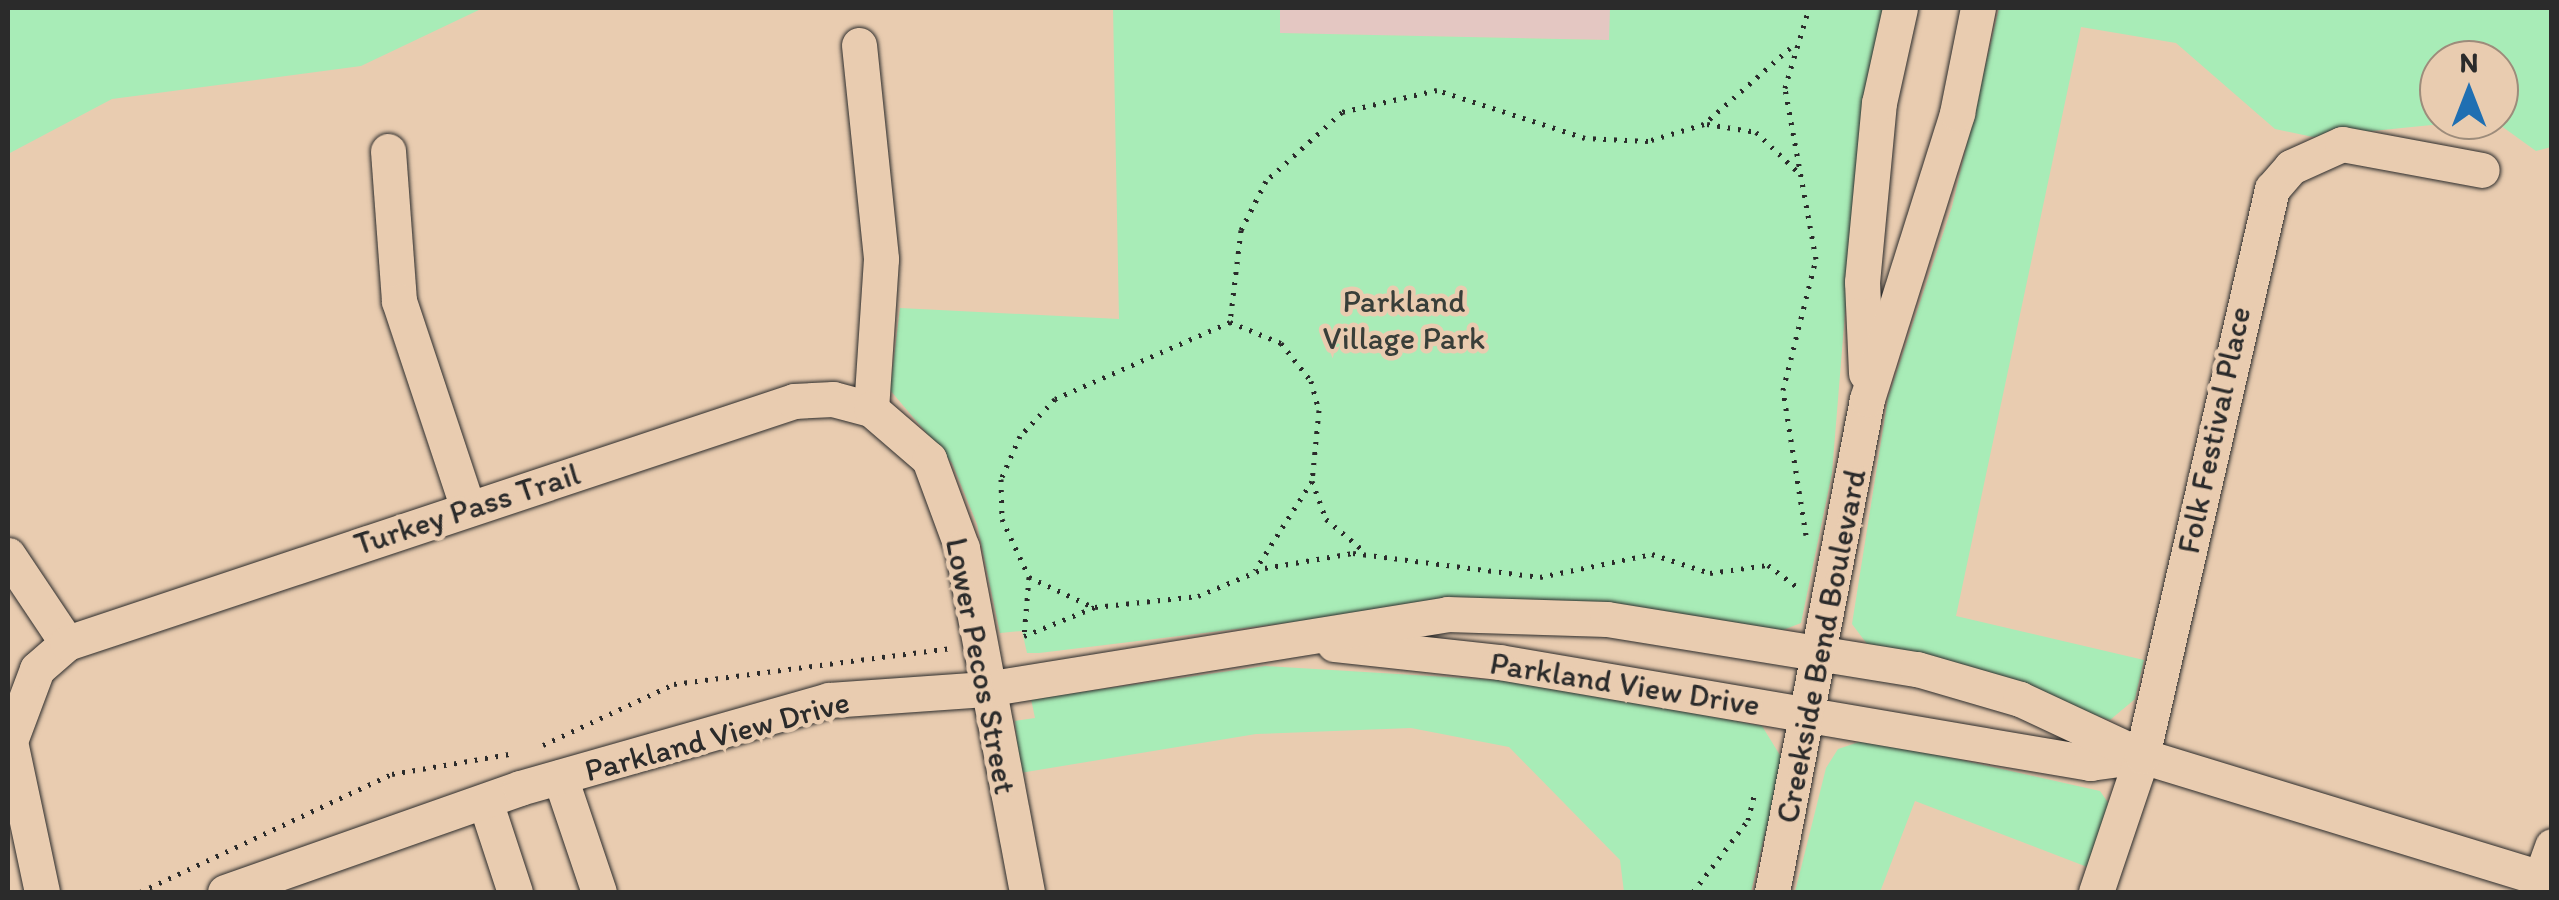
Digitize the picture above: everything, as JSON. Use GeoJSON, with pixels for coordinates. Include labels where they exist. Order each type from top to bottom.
{"type":"FeatureCollection","features":[{"type":"Feature","properties":{"kind":"street","name":"Creekside Bend Boulevard"},"geometry":{"type":"LineString","coordinates":[[1866,399],[1862,282],[1879,103],[1900,8]]}},
{"type":"Feature","properties":{"kind":"street","name":"Creekside Bend Boulevard"},"geometry":{"type":"LineString","coordinates":[[1772,892],[1811,716],[1866,399],[1957,113],[1978,8]]}},
{"type":"Feature","properties":{"kind":"street"},"geometry":{"type":"LineString","coordinates":[[859,45],[881,259],[871,409]]}},
{"type":"Feature","properties":{"kind":"street","name":"Folk Festival Place"},"geometry":{"type":"LineString","coordinates":[[2096,892],[2142,756],[2272,189],[2291,167],[2342,144],[2482,170]]}},
{"type":"Feature","properties":{"kind":"street"},"geometry":{"type":"LineString","coordinates":[[388,151],[400,301],[468,509]]}},
{"type":"Feature","properties":{"kind":"street","name":"Turkey Pass Trail"},"geometry":{"type":"LineString","coordinates":[[66,643],[794,402],[871,409]]}},
{"type":"Feature","properties":{"kind":"street","name":"Lower Pecos Street"},"geometry":{"type":"LineString","coordinates":[[871,409],[929,459],[962,548],[1027,892]]}},
{"type":"Feature","properties":{"kind":"street"},"geometry":{"type":"LineString","coordinates":[[8,555],[66,643],[37,669],[10,741],[42,892]]}},
{"type":"Feature","properties":{"kind":"street","name":"Parkland View Drive"},"geometry":{"type":"LineString","coordinates":[[225,892],[560,777],[829,700],[986,688],[1447,614],[1607,619],[1822,654],[2020,700],[2142,756],[2548,868]]}},
{"type":"Feature","properties":{"kind":"street","name":"Parkland View Drive"},"geometry":{"type":"LineString","coordinates":[[1284,638],[1499,662],[2090,763],[2142,756]]}},
{"type":"Feature","properties":{"kind":"street"},"geometry":{"type":"LineString","coordinates":[[560,777],[599,892]]}},
{"type":"Feature","properties":{"kind":"street"},"geometry":{"type":"LineString","coordinates":[[485,801],[515,892]]}},
{"type":"Feature","properties":{"kind":"path"},"geometry":{"type":"LineString","coordinates":[[1804,552],[1783,390],[1816,260],[1785,88],[1790,48],[1809,8]]}},
{"type":"Feature","properties":{"kind":"path"},"geometry":{"type":"LineString","coordinates":[[1704,124],[1790,48]]}},
{"type":"Feature","properties":{"kind":"path"},"geometry":{"type":"LineString","coordinates":[[1230,322],[1241,230],[1266,182],[1342,112],[1436,90],[1616,142],[1704,124],[1756,132],[1799,173]]}},
{"type":"Feature","properties":{"kind":"path"},"geometry":{"type":"LineString","coordinates":[[1369,553],[1326,519],[1312,482],[1319,410],[1311,381],[1282,342],[1230,322],[1055,399],[1020,436],[1001,479],[1002,519],[1029,576],[1024,636],[1095,608],[1198,596],[1251,574],[1369,553],[1540,577],[1652,554],[1710,573],[1768,565],[1799,588]]}},
{"type":"Feature","properties":{"kind":"path"},"geometry":{"type":"LineString","coordinates":[[1251,574],[1312,482]]}},
{"type":"Feature","properties":{"kind":"path"},"geometry":{"type":"LineString","coordinates":[[1029,576],[1095,608]]}},
{"type":"Feature","properties":{"kind":"path"},"geometry":{"type":"LineString","coordinates":[[1786,648],[1800,579]]}},
{"type":"Feature","properties":{"kind":"path"},"geometry":{"type":"LineString","coordinates":[[1693,892],[1748,820],[1756,783]]}},
{"type":"Feature","properties":{"kind":"shaded area"},"geometry":{"type":"Polygon","coordinates":[[[1280,8],[1610,8],[1610,40],[1279,33],[1280,8]]]}},
{"type":"Feature","properties":{"kind":"green space"},"geometry":{"type":"Polygon","coordinates":[[[8,8],[483,8],[361,66],[112,99],[8,154],[8,8]]]}},
{"type":"Feature","properties":{"kind":"green space","name":"Parkland Village Park"},"geometry":{"type":"Polygon","coordinates":[[[1113,8],[1280,8],[1280,33],[1609,40],[1610,8],[1883,8],[1856,178],[1832,473],[1801,623],[1778,632],[1435,605],[1039,653],[1027,653],[1022,631],[1000,633],[977,524],[952,463],[890,390],[900,308],[1119,319],[1113,8]]]}},
{"type":"Feature","properties":{"kind":"green space"},"geometry":{"type":"Polygon","coordinates":[[[1999,8],[2551,8],[2551,147],[2536,151],[2519,139],[2519,40],[2419,40],[2419,126],[2313,137],[2275,129],[2176,43],[2081,27],[1956,616],[2144,660],[2135,699],[2110,720],[1870,648],[1852,624],[1888,398],[1952,207],[1999,8]]]}},
{"type":"Feature","properties":{"kind":"green space"},"geometry":{"type":"Polygon","coordinates":[[[1265,666],[1530,682],[1762,726],[1783,760],[1751,892],[1624,892],[1620,860],[1509,747],[1411,728],[1256,734],[1020,773],[1015,721],[1035,718],[1031,699],[1265,666]]]}},
{"type":"Feature","properties":{"kind":"green space"},"geometry":{"type":"Polygon","coordinates":[[[1868,739],[2100,791],[2109,804],[2095,870],[1915,801],[1880,892],[1795,892],[1826,768],[1838,749],[1868,739]]]}}]}
